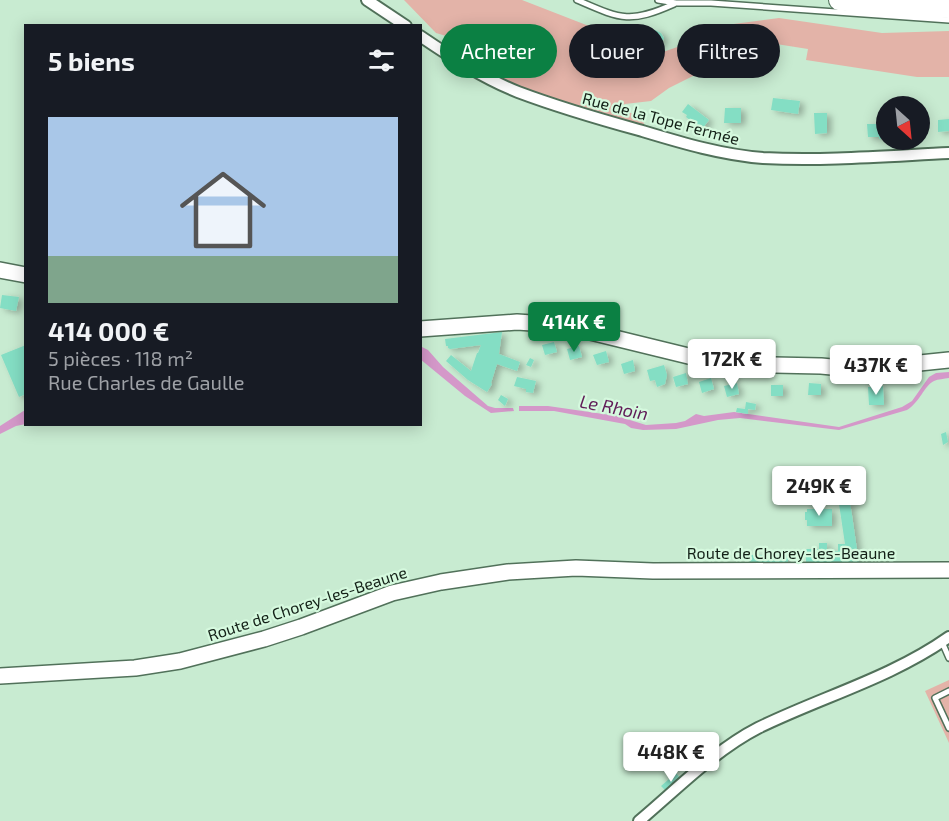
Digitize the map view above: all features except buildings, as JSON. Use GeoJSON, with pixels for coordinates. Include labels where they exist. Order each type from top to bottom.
{"type":"FeatureCollection","features":[{"type":"Feature","properties":{"kind":"highway"},"geometry":{"type":"LineString","coordinates":[[839,0],[893,6],[949,8]]}},
{"type":"Feature","properties":{"kind":"street"},"geometry":{"type":"LineString","coordinates":[[367,0],[403,24]]}},
{"type":"Feature","properties":{"kind":"street","name":"Rue de la Tope Fermée"},"geometry":{"type":"LineString","coordinates":[[422,37],[458,60],[516,91],[603,120],[711,150],[746,156],[800,158],[949,153]]}},
{"type":"Feature","properties":{"kind":"street"},"geometry":{"type":"LineString","coordinates":[[0,270],[24,275]]}},
{"type":"Feature","properties":{"kind":"street"},"geometry":{"type":"LineString","coordinates":[[422,329],[517,322],[547,324],[578,329],[717,363],[732,364],[853,369],[949,360]]}},
{"type":"Feature","properties":{"kind":"street","name":"Route de Chorey-les-Beaune"},"geometry":{"type":"LineString","coordinates":[[0,676],[135,668],[180,661],[264,639],[392,593],[441,582],[508,572],[576,568],[652,571],[949,570]]}},
{"type":"Feature","properties":{"kind":"street"},"geometry":{"type":"LineString","coordinates":[[643,819],[722,752],[756,729],[894,669],[946,640]]}},
{"type":"Feature","properties":{"kind":"lane"},"geometry":{"type":"LineString","coordinates":[[577,0],[615,16],[632,17],[648,15],[676,3]]}},
{"type":"Feature","properties":{"kind":"lane"},"geometry":{"type":"LineString","coordinates":[[658,0],[949,20]]}},
{"type":"Feature","properties":{"kind":"lane"},"geometry":{"type":"LineString","coordinates":[[946,640],[949,658]]}},
{"type":"Feature","properties":{"kind":"lane"},"geometry":{"type":"LineString","coordinates":[[949,691],[935,698],[949,729]]}},
{"type":"Feature","properties":{"kind":"shaded area"},"geometry":{"type":"Polygon","coordinates":[[[404,0],[522,0],[584,24],[569,24],[569,78],[665,78],[665,51],[677,47],[677,78],[689,78],[669,88],[651,101],[625,104],[621,108],[645,120],[642,129],[522,91],[498,78],[557,78],[557,24],[440,24],[440,34],[436,33],[404,0]]]}},
{"type":"Feature","properties":{"kind":"shaded area"},"geometry":{"type":"Polygon","coordinates":[[[779,18],[882,33],[949,31],[949,77],[917,77],[806,60],[808,49],[780,45],[780,24],[734,24],[779,18]]]}},
{"type":"Feature","properties":{"kind":"shaded area"},"geometry":{"type":"Polygon","coordinates":[[[422,347],[488,406],[513,408],[514,411],[491,413],[465,396],[422,361],[422,347]]]}},
{"type":"Feature","properties":{"kind":"shaded area"},"geometry":{"type":"Polygon","coordinates":[[[949,372],[949,378],[931,383],[907,410],[839,430],[740,418],[676,429],[643,430],[631,428],[625,424],[554,411],[519,411],[519,406],[548,406],[617,416],[646,425],[676,423],[685,421],[696,414],[704,416],[734,412],[839,427],[902,407],[912,401],[929,377],[936,373],[949,372]]]}},
{"type":"Feature","properties":{"kind":"shaded area"},"geometry":{"type":"Polygon","coordinates":[[[24,411],[24,424],[0,434],[0,426],[24,411]]]}},
{"type":"Feature","properties":{"kind":"shaded area"},"geometry":{"type":"Polygon","coordinates":[[[949,680],[949,743],[925,691],[949,680]]]}},
{"type":"Feature","properties":{"kind":"water label","name":"Le Rhoin"},"geometry":{"type":"Point","coordinates":[614,407]}}]}
